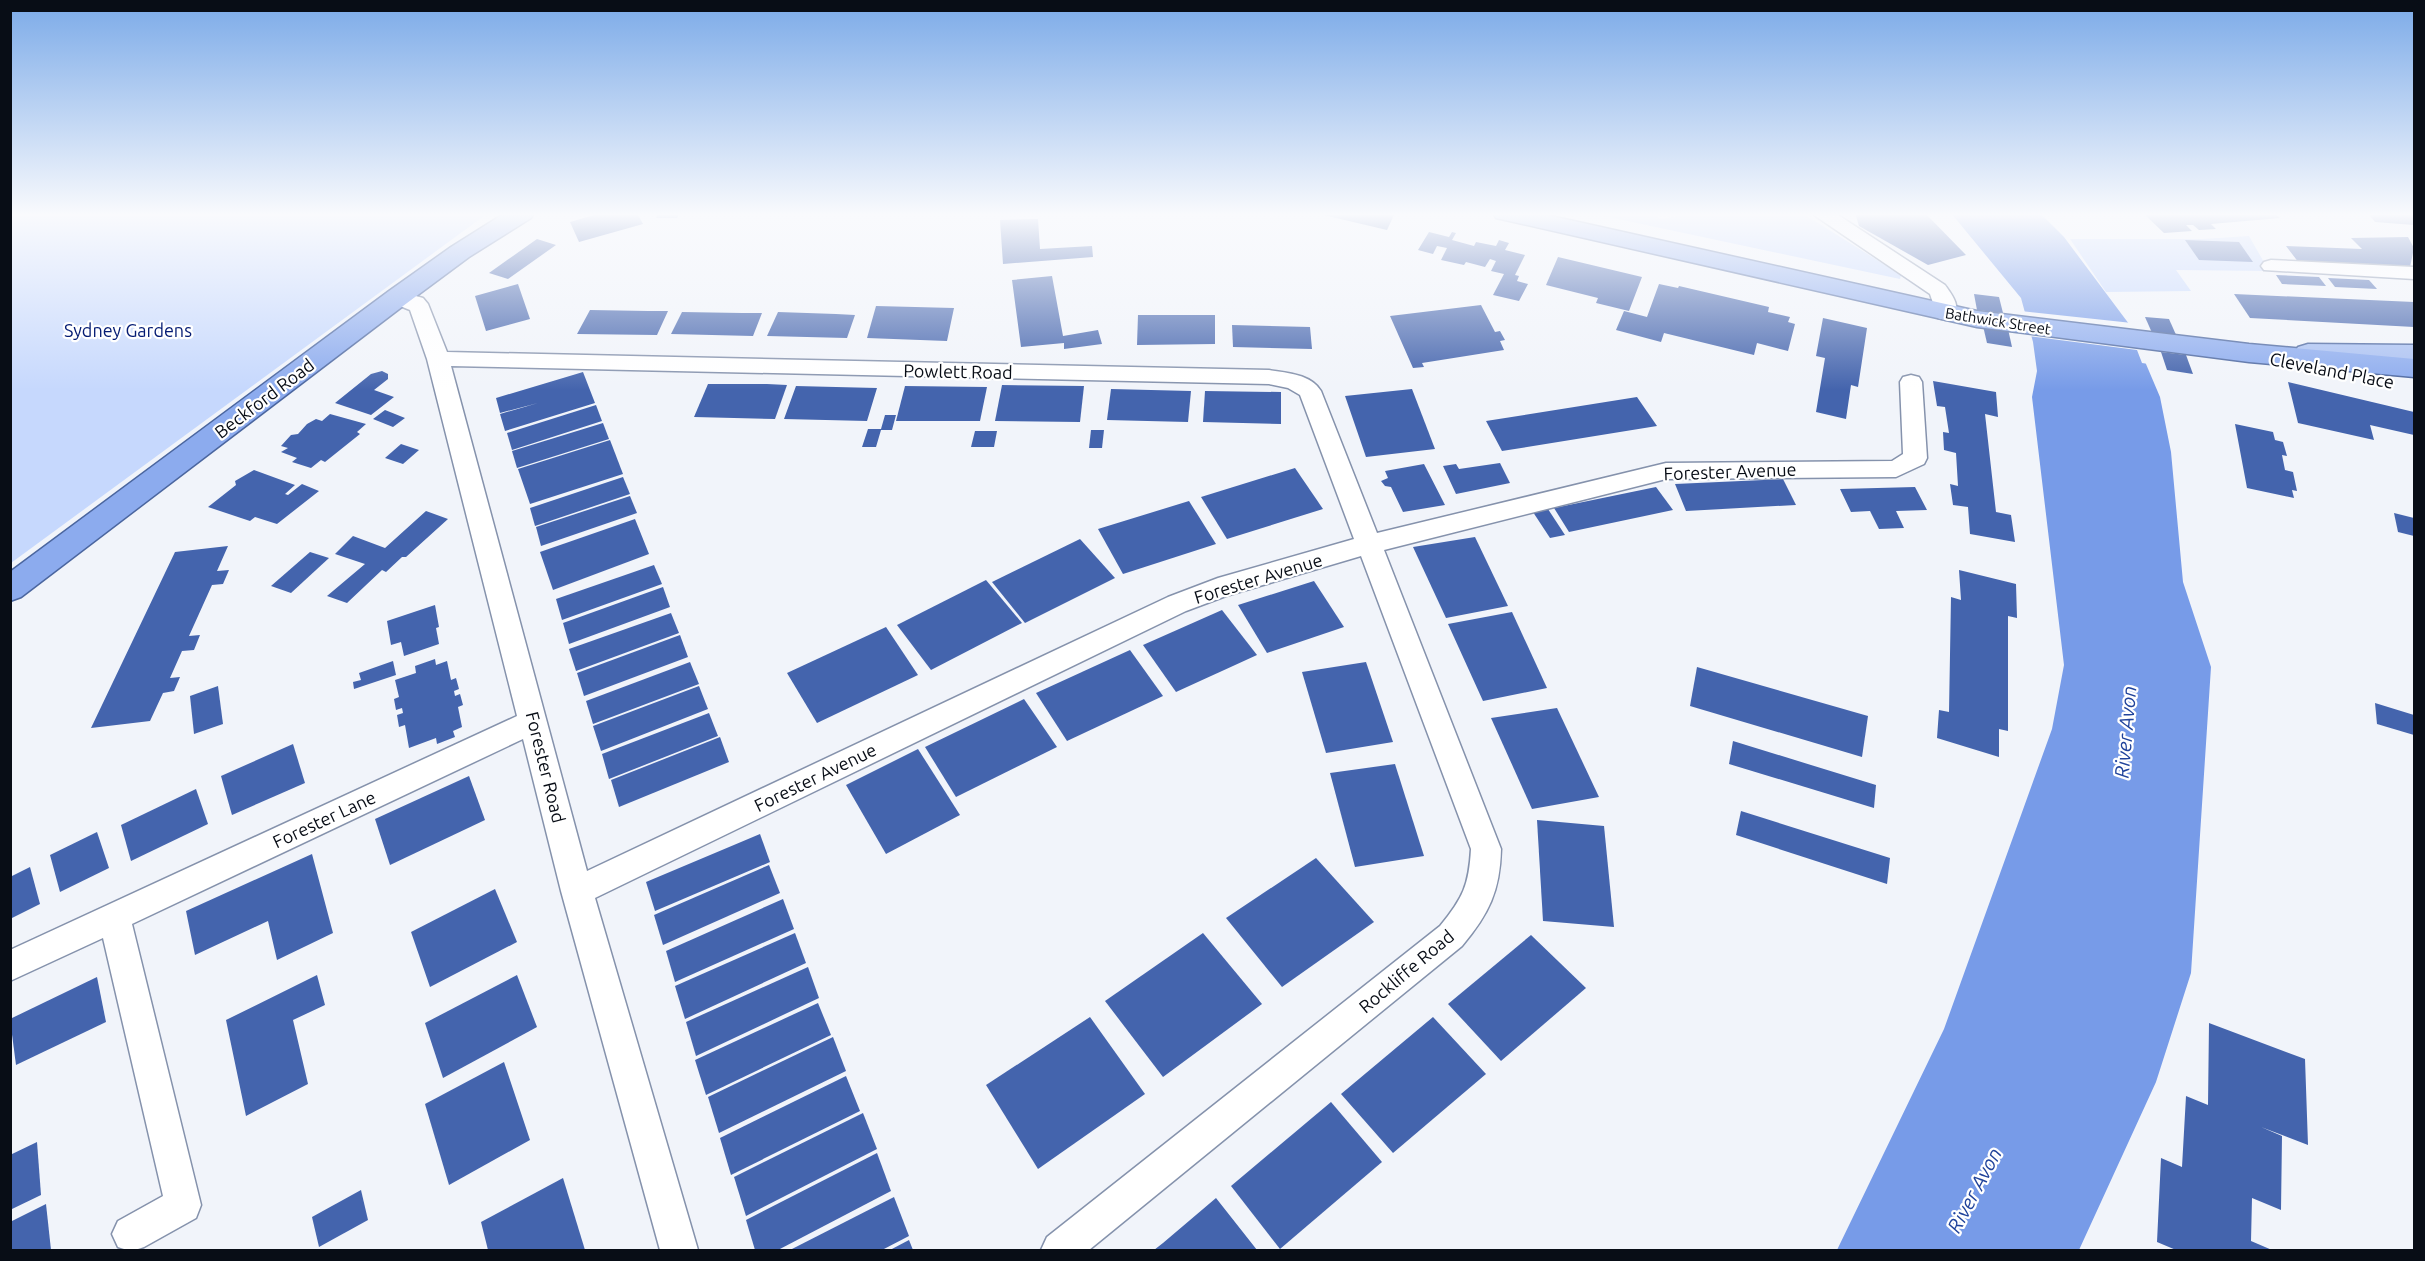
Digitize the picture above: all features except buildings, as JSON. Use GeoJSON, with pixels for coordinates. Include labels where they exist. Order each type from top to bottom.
{"type":"FeatureCollection","features":[{"type":"Feature","properties":{"kind":"highway","name":"Beckford Road"},"geometry":{"type":"LineString","coordinates":[[10,589],[433,272]]}},
{"type":"Feature","properties":{"kind":"highway","name":"Bathwick Street"},"geometry":{"type":"LineString","coordinates":[[1765,272],[1946,313],[2008,324],[2249,353]]}},
{"type":"Feature","properties":{"kind":"highway","name":"Cleveland Place"},"geometry":{"type":"LineString","coordinates":[[2249,353],[2415,368]]}},
{"type":"Feature","properties":{"kind":"highway","name":"Cleveland Place"},"geometry":{"type":"LineString","coordinates":[[2249,353],[2415,387]]}},
{"type":"Feature","properties":{"kind":"main road","name":"Cleveland Place"},"geometry":{"type":"LineString","coordinates":[[2249,353],[2415,354]]}},
{"type":"Feature","properties":{"kind":"street"},"geometry":{"type":"LineString","coordinates":[[1910,272],[1938,290],[1945,301],[1946,313]]}},
{"type":"Feature","properties":{"kind":"street"},"geometry":{"type":"LineString","coordinates":[[2391,272],[2415,273]]}},
{"type":"Feature","properties":{"kind":"street","name":"Forester Road"},"geometry":{"type":"LineString","coordinates":[[398,297],[415,303],[420,309],[438,359],[577,891],[679,1251]]}},
{"type":"Feature","properties":{"kind":"street","name":"Powlett Road"},"geometry":{"type":"LineString","coordinates":[[438,359],[1269,377],[1295,382],[1310,391],[1318,407],[1371,544]]}},
{"type":"Feature","properties":{"kind":"street","name":"Forester Avenue"},"geometry":{"type":"LineString","coordinates":[[577,891],[1177,604],[1218,588],[1371,544],[1666,471],[1896,469],[1915,458],[1911,381]]}},
{"type":"Feature","properties":{"kind":"street","name":"Rockliffe Road"},"geometry":{"type":"LineString","coordinates":[[1060,1251],[1451,936],[1473,910],[1485,879],[1486,849],[1371,544]]}},
{"type":"Feature","properties":{"kind":"street","name":"Forester Lane"},"geometry":{"type":"LineString","coordinates":[[10,966],[534,721]]}},
{"type":"Feature","properties":{"kind":"street"},"geometry":{"type":"LineString","coordinates":[[114,916],[183,1205],[131,1234]]}},
{"type":"Feature","properties":{"kind":"green space","name":"Sydney Gardens"},"geometry":{"type":"Polygon","coordinates":[[[11,272],[408,272],[11,563],[11,272]]]}},
{"type":"Feature","properties":{"kind":"green space"},"geometry":{"type":"Polygon","coordinates":[[[1866,272],[1896,272],[1901,275],[1900,279],[1866,272]]]}},
{"type":"Feature","properties":{"kind":"green space"},"geometry":{"type":"Polygon","coordinates":[[[2092,272],[2177,272],[2191,291],[2106,292],[2092,272]]]}},
{"type":"Feature","properties":{"kind":"water","name":"River Avon"},"geometry":{"type":"Polygon","coordinates":[[[1999,272],[2090,272],[2129,324],[2160,397],[2171,452],[2183,582],[2211,667],[2191,973],[2156,1082],[2079,1250],[1837,1250],[1944,1029],[2052,729],[2064,665],[2032,397],[2037,371],[2033,342],[2021,298],[1999,272]]]}},
{"type":"Feature","properties":{"kind":"pier"},"geometry":{"type":"Polygon","coordinates":[[[2021,311],[2132,323],[2149,364],[2142,363],[2137,350],[2028,336],[2021,311]]]}}]}
